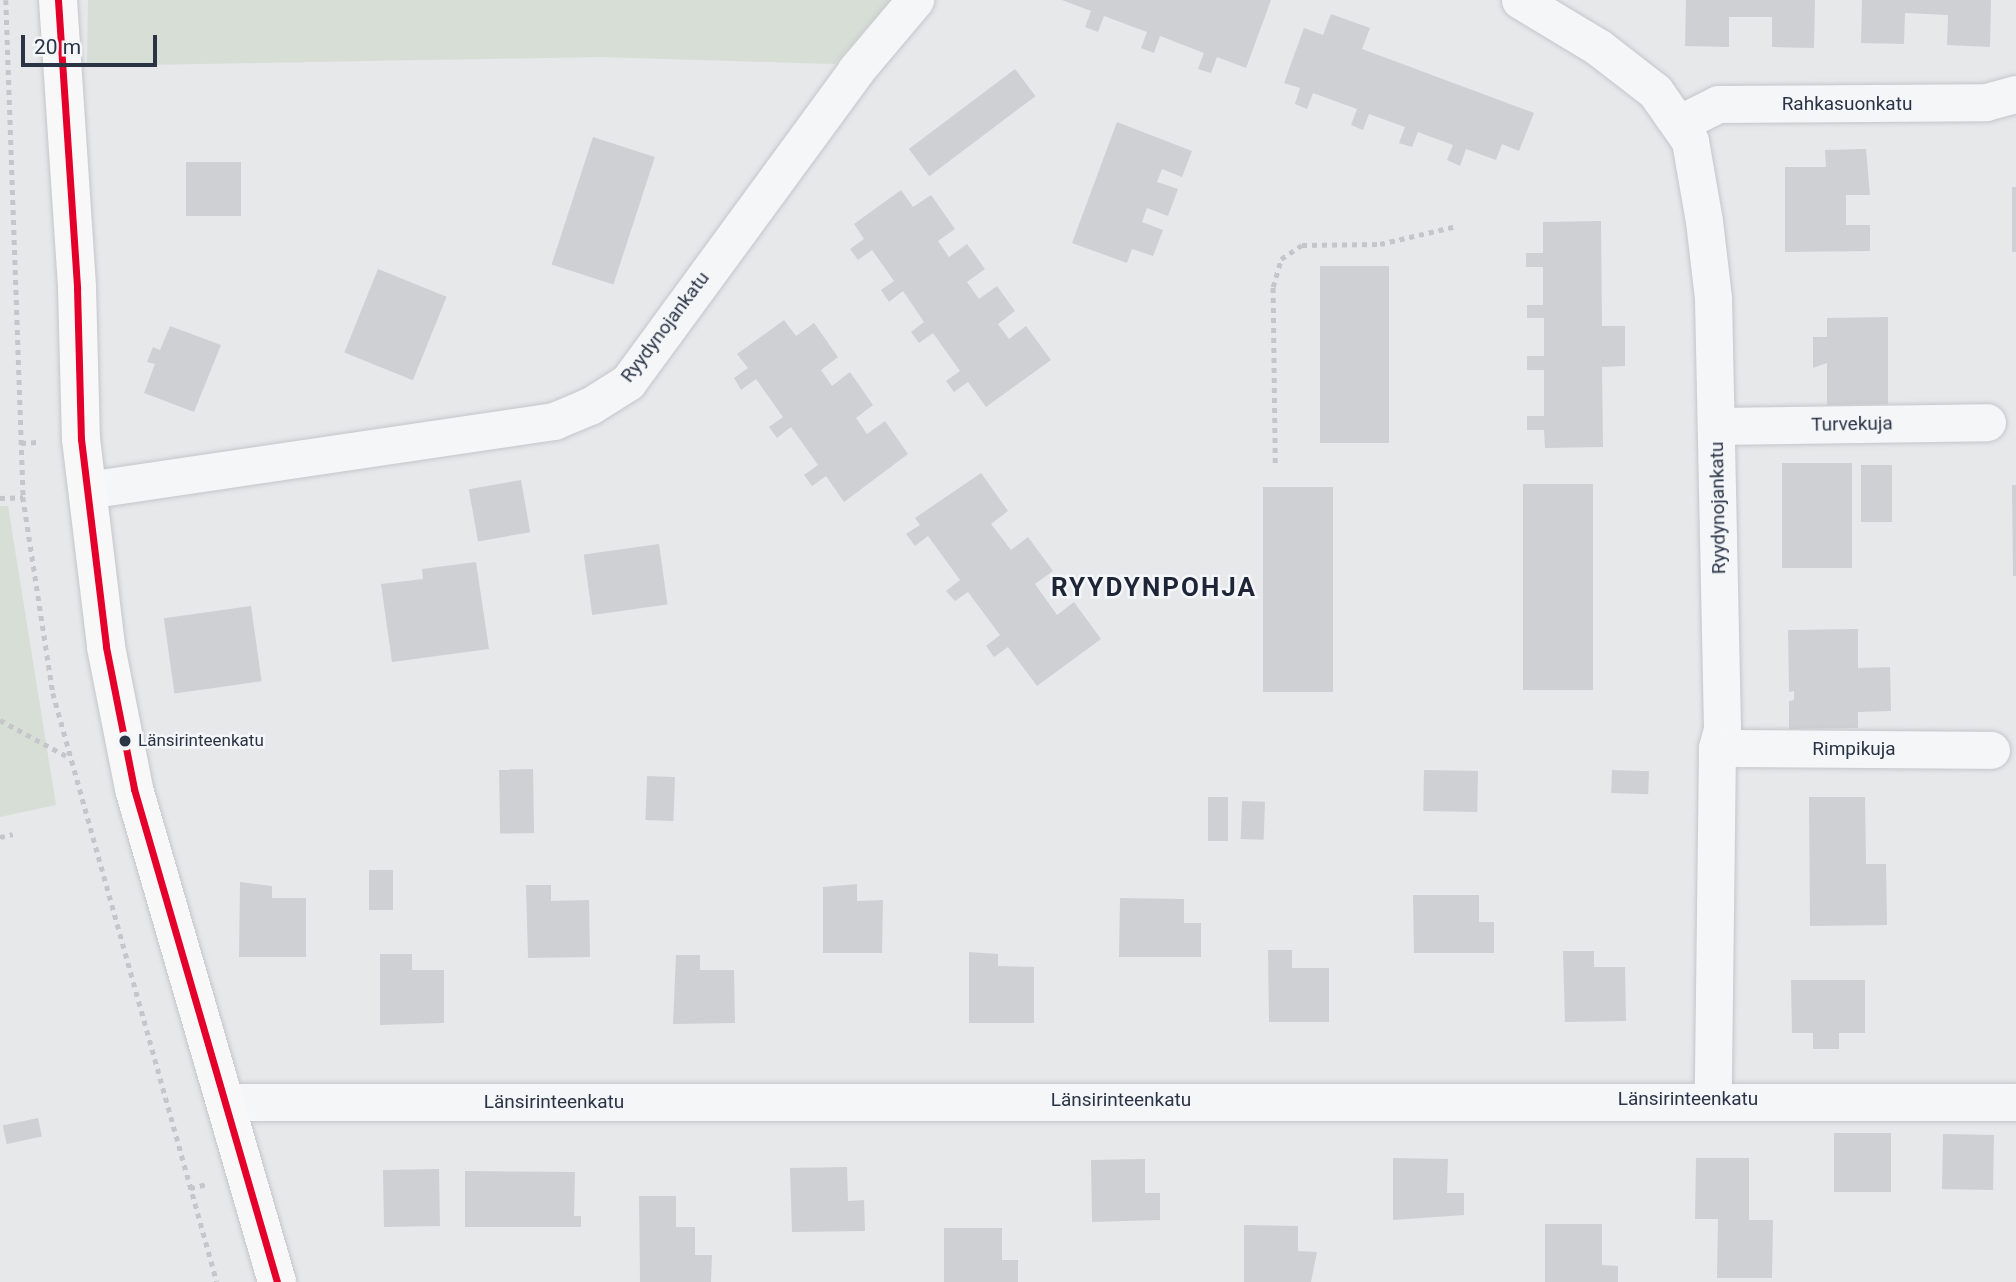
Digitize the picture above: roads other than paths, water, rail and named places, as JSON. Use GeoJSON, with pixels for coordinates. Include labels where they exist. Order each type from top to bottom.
{"type":"FeatureCollection","features":[{"type":"Feature","properties":{"kind":"main road"},"geometry":{"type":"LineString","coordinates":[[58,0],[87,490],[106,647],[134,789],[277,1282]]}},
{"type":"Feature","properties":{"kind":"street","name":"Ryydynojankatu"},"geometry":{"type":"LineString","coordinates":[[87,490],[554,421],[590,406],[628,382],[856,69],[915,0]]}},
{"type":"Feature","properties":{"kind":"street","name":"Ryydynojankatu"},"geometry":{"type":"LineString","coordinates":[[1520,0],[1598,47],[1655,91],[1680,123],[1690,141],[1707,247],[1717,426],[1722,729],[1717,748],[1713,1099]]}},
{"type":"Feature","properties":{"kind":"street","name":"Rahkasuonkatu"},"geometry":{"type":"LineString","coordinates":[[1680,123],[1717,104],[1986,102],[2016,94]]}},
{"type":"Feature","properties":{"kind":"street","name":"Turvekuja"},"geometry":{"type":"LineString","coordinates":[[1717,426],[1987,422]]}},
{"type":"Feature","properties":{"kind":"street","name":"Rimpikuja"},"geometry":{"type":"LineString","coordinates":[[1717,748],[1991,750]]}},
{"type":"Feature","properties":{"kind":"street","name":"Länsirinteenkatu"},"geometry":{"type":"LineString","coordinates":[[226,1102],[1713,1099],[2016,1102]]}},
{"type":"Feature","properties":{"kind":"place","name":"Länsirinteenkatu"},"geometry":{"type":"Point","coordinates":[125,741]}},
{"type":"Feature","properties":{"kind":"district","name":"RYYDYNPOHJA"},"geometry":{"type":"Point","coordinates":[1154,588]}}]}
